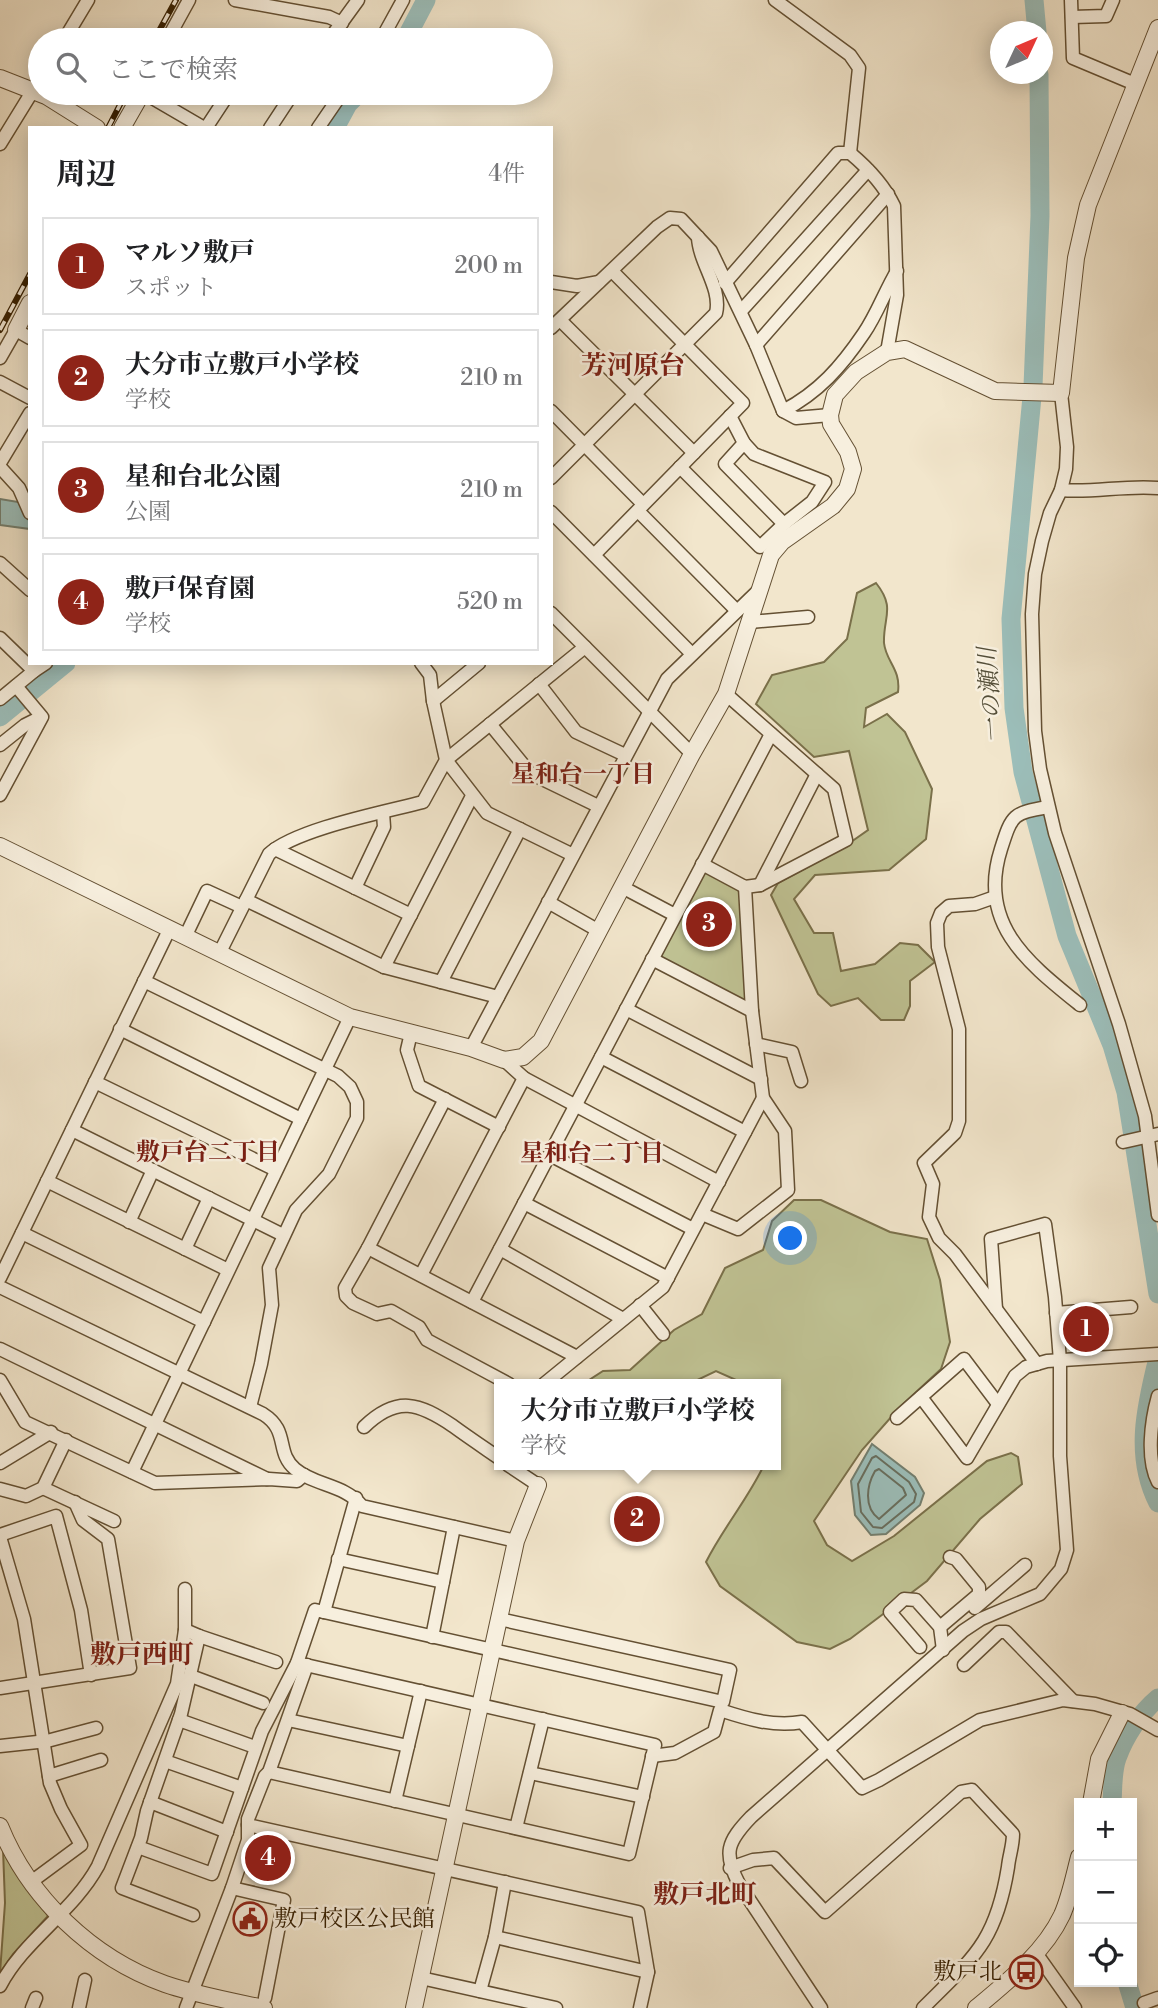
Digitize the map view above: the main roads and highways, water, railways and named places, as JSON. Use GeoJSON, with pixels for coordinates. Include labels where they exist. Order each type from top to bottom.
{"type":"FeatureCollection","features":[{"type":"Feature","properties":{"kind":"water"},"geometry":{"type":"Polygon","coordinates":[[[0,499],[28,504],[28,529],[0,525],[0,499]]]}},
{"type":"Feature","properties":{"kind":"water"},"geometry":{"type":"Polygon","coordinates":[[[872,1444],[915,1477],[924,1493],[920,1505],[886,1534],[871,1535],[855,1515],[851,1481],[872,1444]]]}},
{"type":"Feature","properties":{"kind":"waterway"},"geometry":{"type":"LineString","coordinates":[[411,28],[426,0]]}},
{"type":"Feature","properties":{"kind":"waterway","name":"一の瀬川"},"geometry":{"type":"LineString","coordinates":[[1034,0],[1036,21]]}},
{"type":"Feature","properties":{"kind":"waterway","name":"一の瀬川"},"geometry":{"type":"LineString","coordinates":[[1039,84],[1040,216],[1033,386],[1011,619],[1014,708],[1023,772],[1067,936],[1112,1045],[1126,1092],[1158,1294]]}},
{"type":"Feature","properties":{"kind":"waterway"},"geometry":{"type":"LineString","coordinates":[[336,126],[347,105]]}},
{"type":"Feature","properties":{"kind":"waterway"},"geometry":{"type":"LineString","coordinates":[[0,717],[64,665]]}},
{"type":"Feature","properties":{"kind":"waterway","name":"一の瀬川"},"geometry":{"type":"LineString","coordinates":[[1158,1358],[1144,1431],[1146,1467],[1158,1503]]}},
{"type":"Feature","properties":{"kind":"waterway","name":"一の瀬川"},"geometry":{"type":"LineString","coordinates":[[1112,1798],[1114,1769],[1120,1750],[1139,1718],[1158,1698]]}},
{"type":"Feature","properties":{"kind":"waterway","name":"一の瀬川"},"geometry":{"type":"LineString","coordinates":[[1129,1987],[1135,2008]]}},
{"type":"Feature","properties":{"kind":"railway"},"geometry":{"type":"LineString","coordinates":[[161,28],[176,0]]}},
{"type":"Feature","properties":{"kind":"railway"},"geometry":{"type":"LineString","coordinates":[[109,126],[120,105]]}},
{"type":"Feature","properties":{"kind":"railway"},"geometry":{"type":"LineString","coordinates":[[0,330],[28,278]]}},
{"type":"Feature","properties":{"kind":"place","name":"星和台北公園"},"geometry":{"type":"Point","coordinates":[709,924]}},
{"type":"Feature","properties":{"kind":"place","name":"マルソ敷戸"},"geometry":{"type":"Point","coordinates":[1086,1329]}},
{"type":"Feature","properties":{"kind":"place","name":"大分市立敷戸小学校"},"geometry":{"type":"Point","coordinates":[637,1519]}},
{"type":"Feature","properties":{"kind":"place","name":"敷戸保育園"},"geometry":{"type":"Point","coordinates":[268,1858]}},
{"type":"Feature","properties":{"kind":"place","name":"敷戸校区公民館"},"geometry":{"type":"Point","coordinates":[250,1919]}},
{"type":"Feature","properties":{"kind":"place","name":"敷戸北"},"geometry":{"type":"Point","coordinates":[1026,1972]}},
{"type":"Feature","properties":{"kind":"district","name":"芳河原台"},"geometry":{"type":"Point","coordinates":[633,366]}},
{"type":"Feature","properties":{"kind":"district","name":"星和台一丁目"},"geometry":{"type":"Point","coordinates":[583,775]}},
{"type":"Feature","properties":{"kind":"district","name":"敷戸台二丁目"},"geometry":{"type":"Point","coordinates":[208,1153]}},
{"type":"Feature","properties":{"kind":"district","name":"星和台二丁目"},"geometry":{"type":"Point","coordinates":[592,1154]}},
{"type":"Feature","properties":{"kind":"district","name":"敷戸西町"},"geometry":{"type":"Point","coordinates":[142,1655]}},
{"type":"Feature","properties":{"kind":"district","name":"敷戸北町"},"geometry":{"type":"Point","coordinates":[705,1895]}}]}
